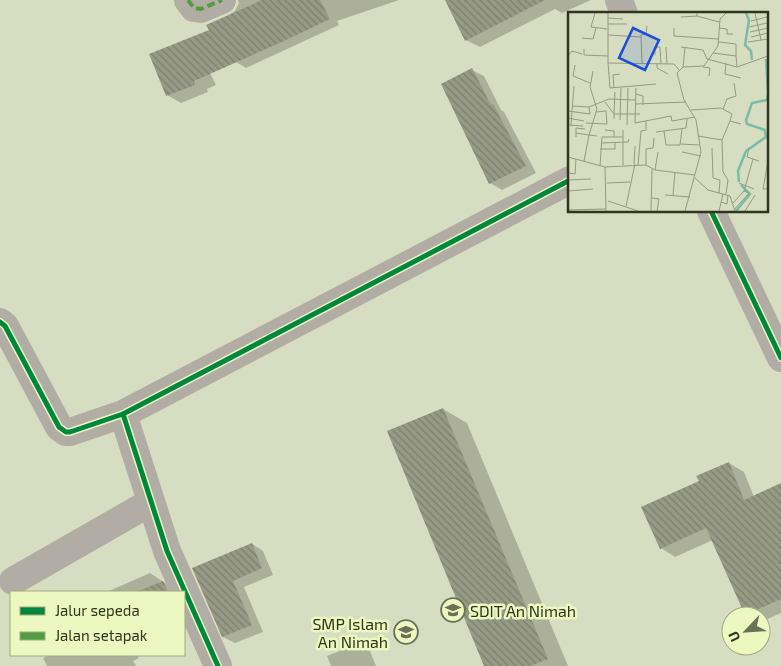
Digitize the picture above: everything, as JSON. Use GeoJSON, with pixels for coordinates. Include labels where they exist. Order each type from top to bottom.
{"type":"FeatureCollection","features":[{"type":"Feature","properties":{"kind":"street"},"geometry":{"type":"LineString","coordinates":[[188,0],[194,8],[201,9],[222,0]]}},
{"type":"Feature","properties":{"kind":"street"},"geometry":{"type":"LineString","coordinates":[[618,0],[623,12]]}},
{"type":"Feature","properties":{"kind":"street"},"geometry":{"type":"LineString","coordinates":[[0,322],[5,326],[59,427],[66,432],[70,432],[123,414],[568,181]]}},
{"type":"Feature","properties":{"kind":"street"},"geometry":{"type":"LineString","coordinates":[[711,212],[781,358]]}},
{"type":"Feature","properties":{"kind":"street"},"geometry":{"type":"LineString","coordinates":[[123,414],[167,551],[185,591]]}},
{"type":"Feature","properties":{"kind":"street"},"geometry":{"type":"LineString","coordinates":[[13,581],[151,502]]}},
{"type":"Feature","properties":{"kind":"street"},"geometry":{"type":"LineString","coordinates":[[185,592],[218,666]]}},
{"type":"Feature","properties":{"kind":"building"},"geometry":{"type":"Polygon","coordinates":[[[262,0],[320,0],[330,19],[194,81],[195,85],[166,96],[149,54],[209,30],[206,25],[262,0]]]}},
{"type":"Feature","properties":{"kind":"building"},"geometry":{"type":"Polygon","coordinates":[[[445,0],[545,0],[465,41],[445,0]]]}},
{"type":"Feature","properties":{"kind":"building"},"geometry":{"type":"Polygon","coordinates":[[[472,68],[526,166],[489,184],[441,84],[472,68]]]}},
{"type":"Feature","properties":{"kind":"building"},"geometry":{"type":"Polygon","coordinates":[[[443,408],[548,659],[530,666],[484,666],[387,431],[443,408]]]}},
{"type":"Feature","properties":{"kind":"building"},"geometry":{"type":"Polygon","coordinates":[[[729,462],[744,500],[781,483],[781,599],[765,606],[741,606],[706,528],[660,549],[641,507],[699,481],[696,476],[729,462]]]}},
{"type":"Feature","properties":{"kind":"building"},"geometry":{"type":"Polygon","coordinates":[[[252,543],[262,568],[233,581],[252,625],[222,637],[192,568],[252,543]]]}},
{"type":"Feature","properties":{"kind":"building"},"geometry":{"type":"Polygon","coordinates":[[[163,581],[168,591],[138,591],[163,581]]]}},
{"type":"Feature","properties":{"kind":"marked path"},"geometry":{"type":"LineString","coordinates":[[188,0],[194,8],[201,9],[222,0]]}},
{"type":"Feature","properties":{"kind":"cycle path"},"geometry":{"type":"LineString","coordinates":[[0,322],[5,326],[59,427],[66,432],[70,432],[123,414],[568,181]]}},
{"type":"Feature","properties":{"kind":"cycle path"},"geometry":{"type":"LineString","coordinates":[[711,212],[781,358]]}},
{"type":"Feature","properties":{"kind":"cycle path"},"geometry":{"type":"LineString","coordinates":[[123,414],[167,551],[185,591]]}},
{"type":"Feature","properties":{"kind":"cycle path"},"geometry":{"type":"LineString","coordinates":[[185,592],[218,666]]}},
{"type":"Feature","properties":{"kind":"place","name":"SDIT An Nimah"},"geometry":{"type":"Point","coordinates":[453,610]}},
{"type":"Feature","properties":{"kind":"place","name":"SMP Islam An Nimah"},"geometry":{"type":"Point","coordinates":[406,632]}}]}
